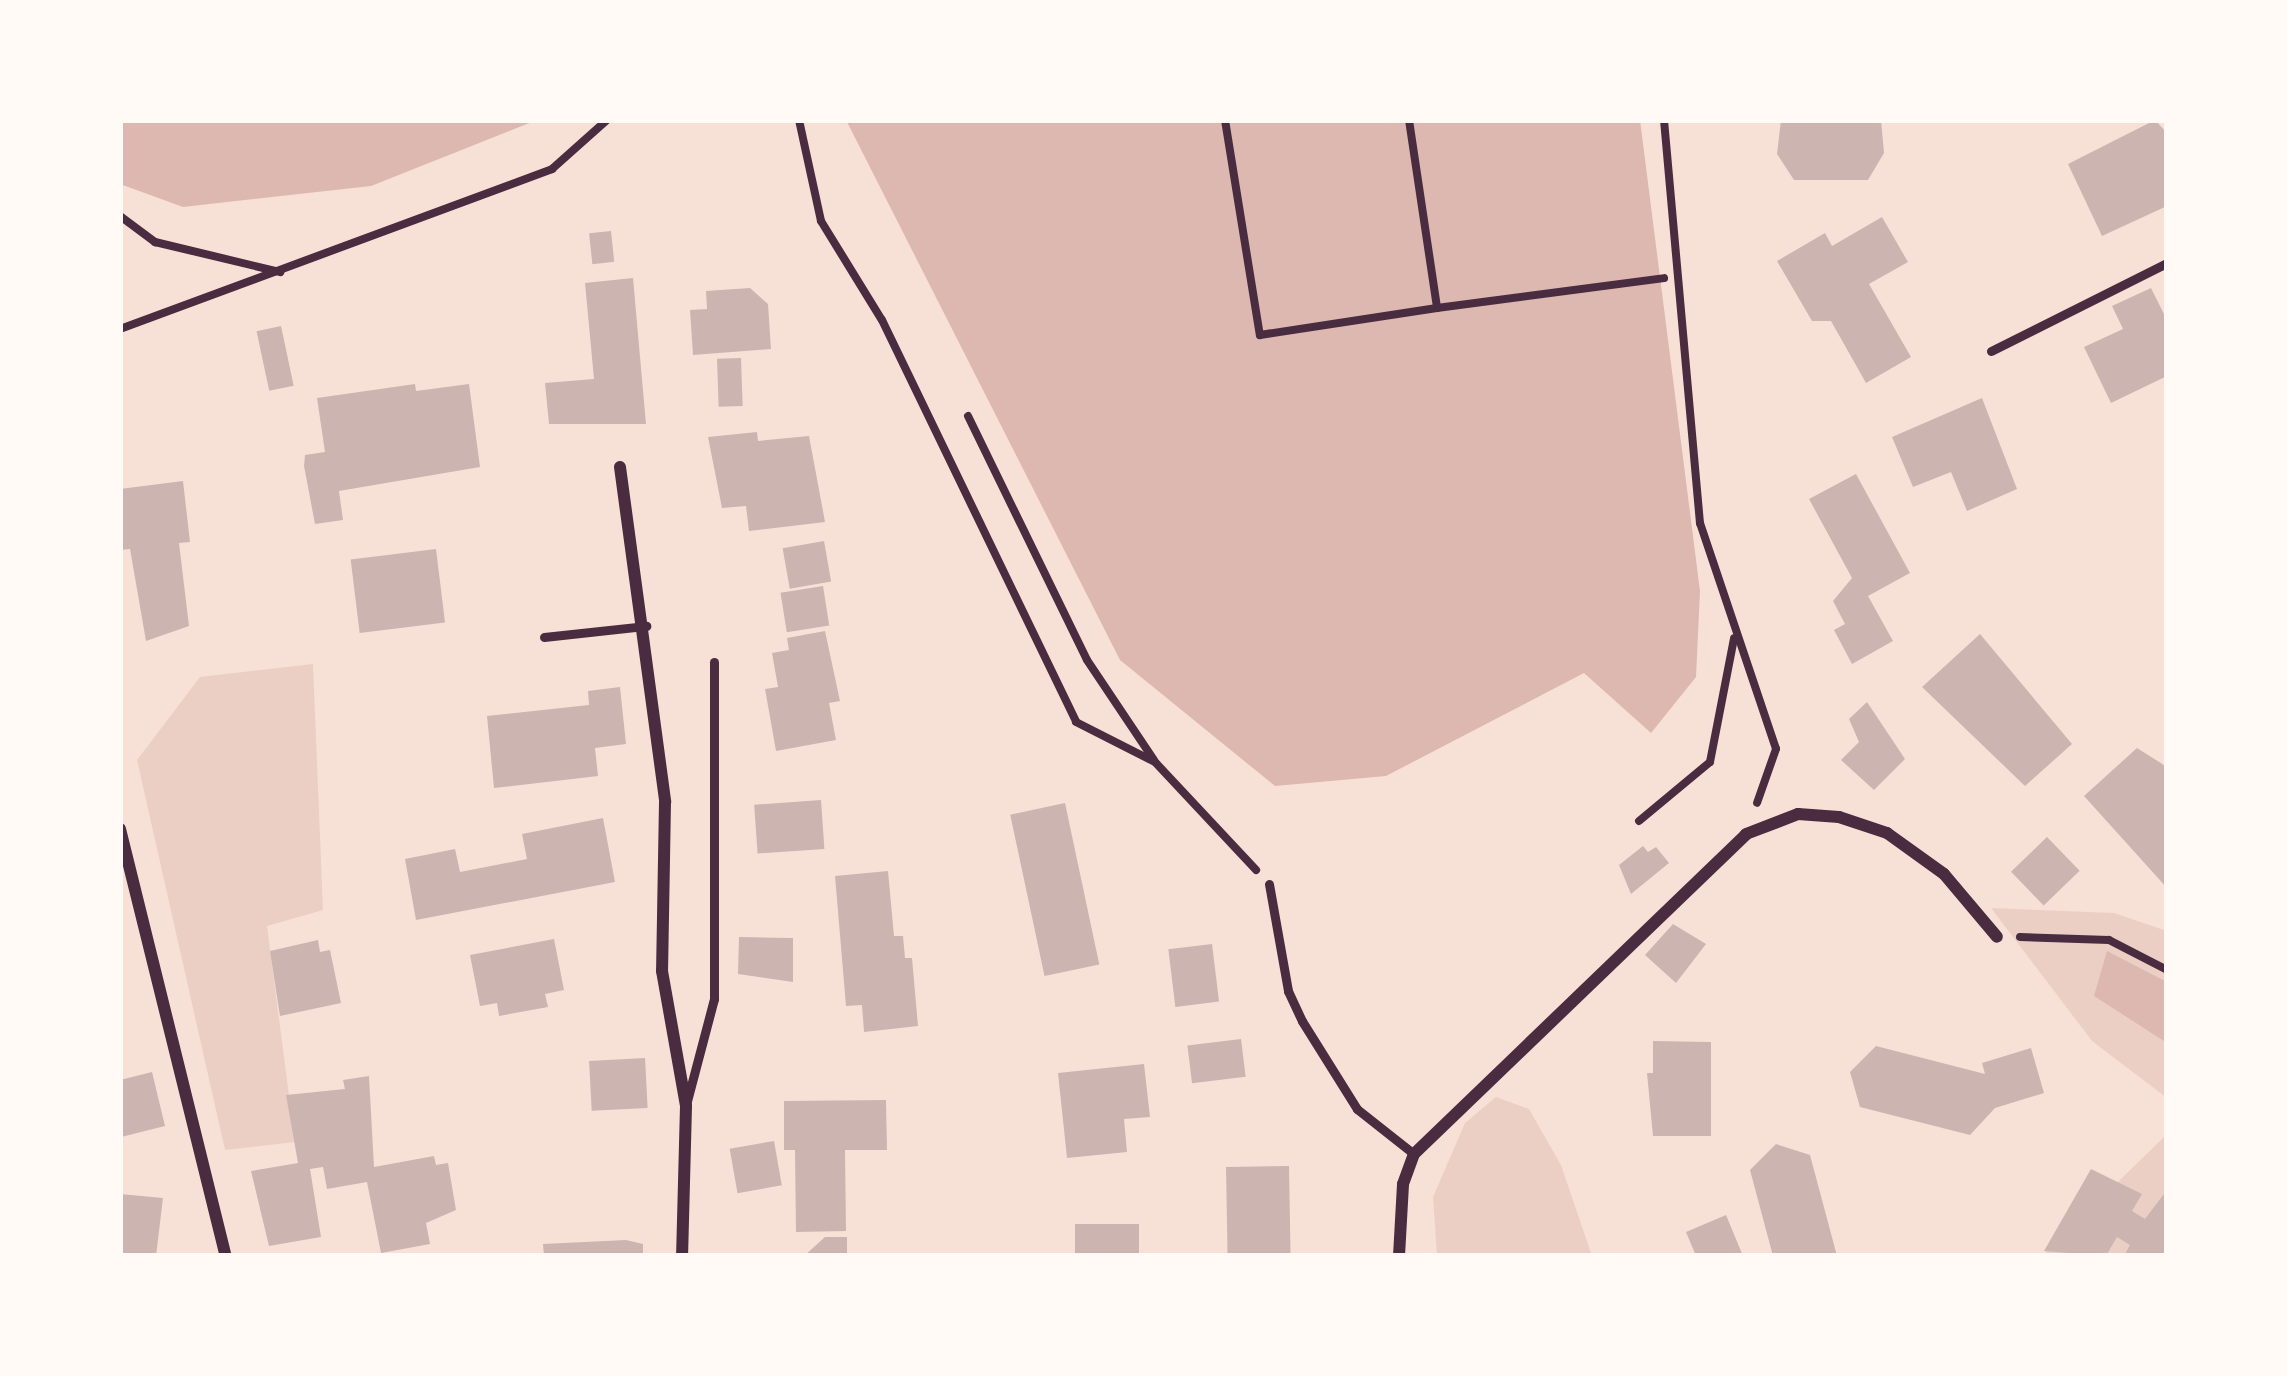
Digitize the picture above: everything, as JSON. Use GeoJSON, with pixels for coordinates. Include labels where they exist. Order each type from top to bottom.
{"type":"FeatureCollection","features":[{"type":"Feature","properties":{"kind":"street"},"geometry":{"type":"LineString","coordinates":[[620,467],[646,626],[664,802],[662,970],[686,1106],[682,1256]]}},
{"type":"Feature","properties":{"kind":"street"},"geometry":{"type":"LineString","coordinates":[[1399,1256],[1402,1184],[1414,1154],[1746,834],[1798,814],[1839,817],[1887,833],[1944,874],[1997,937]]}},
{"type":"Feature","properties":{"kind":"street"},"geometry":{"type":"LineString","coordinates":[[120,829],[226,1256]]}},
{"type":"Feature","properties":{"kind":"lane"},"geometry":{"type":"LineString","coordinates":[[1991,351],[2167,263]]}},
{"type":"Feature","properties":{"kind":"lane"},"geometry":{"type":"LineString","coordinates":[[544,637],[646,626]]}},
{"type":"Feature","properties":{"kind":"lane"},"geometry":{"type":"LineString","coordinates":[[686,1106],[714,1000],[715,662]]}},
{"type":"Feature","properties":{"kind":"lane"},"geometry":{"type":"LineString","coordinates":[[1269,884],[1288,991],[1302,1021],[1357,1109],[1414,1154]]}},
{"type":"Feature","properties":{"kind":"path"},"geometry":{"type":"LineString","coordinates":[[120,329],[552,169],[607,120]]}},
{"type":"Feature","properties":{"kind":"path"},"geometry":{"type":"LineString","coordinates":[[799,120],[821,221],[882,320],[1076,722],[1155,762]]}},
{"type":"Feature","properties":{"kind":"path"},"geometry":{"type":"LineString","coordinates":[[1225,120],[1260,335],[1664,278]]}},
{"type":"Feature","properties":{"kind":"path"},"geometry":{"type":"LineString","coordinates":[[1409,120],[1438,308]]}},
{"type":"Feature","properties":{"kind":"path"},"geometry":{"type":"LineString","coordinates":[[1664,120],[1700,523],[1734,636],[1776,749],[1746,834]]}},
{"type":"Feature","properties":{"kind":"path"},"geometry":{"type":"LineString","coordinates":[[120,217],[155,242],[281,273]]}},
{"type":"Feature","properties":{"kind":"path"},"geometry":{"type":"LineString","coordinates":[[968,416],[1087,660],[1155,762],[1269,884]]}},
{"type":"Feature","properties":{"kind":"path"},"geometry":{"type":"LineString","coordinates":[[1639,821],[1710,762],[1734,636]]}},
{"type":"Feature","properties":{"kind":"path"},"geometry":{"type":"LineString","coordinates":[[1997,937],[2109,940],[2167,970]]}},
{"type":"Feature","properties":{"kind":"shaded area"},"geometry":{"type":"Polygon","coordinates":[[[120,120],[537,120],[371,186],[183,207],[120,184],[120,120]]]}},
{"type":"Feature","properties":{"kind":"shaded area"},"geometry":{"type":"Polygon","coordinates":[[[846,120],[1640,120],[1700,591],[1696,677],[1651,733],[1584,673],[1386,776],[1275,786],[1120,660],[846,120]]]}},
{"type":"Feature","properties":{"kind":"shaded area"},"geometry":{"type":"Polygon","coordinates":[[[313,664],[323,910],[267,926],[295,1142],[225,1150],[137,760],[200,677],[313,664]]]}},
{"type":"Feature","properties":{"kind":"shaded area"},"geometry":{"type":"Polygon","coordinates":[[[1991,908],[2114,913],[2167,931],[2167,1098],[2092,1041],[1991,908]]]}},
{"type":"Feature","properties":{"kind":"shaded area"},"geometry":{"type":"Polygon","coordinates":[[[2107,951],[2167,982],[2167,1043],[2094,996],[2107,951]]]}},
{"type":"Feature","properties":{"kind":"shaded area"},"geometry":{"type":"Polygon","coordinates":[[[1496,1097],[1529,1109],[1561,1165],[1592,1256],[1437,1256],[1433,1197],[1465,1123],[1496,1097]]]}},
{"type":"Feature","properties":{"kind":"shaded area"},"geometry":{"type":"Polygon","coordinates":[[[2167,1134],[2167,1256],[2042,1256],[2167,1134]]]}},
{"type":"Feature","properties":{"kind":"building"},"geometry":{"type":"Polygon","coordinates":[[[1781,120],[1881,120],[1884,153],[1868,180],[1794,180],[1777,154],[1781,120]]]}},
{"type":"Feature","properties":{"kind":"building"},"geometry":{"type":"Polygon","coordinates":[[[2155,120],[2167,133],[2167,206],[2102,236],[2068,164],[2155,120]]]}},
{"type":"Feature","properties":{"kind":"building"},"geometry":{"type":"Polygon","coordinates":[[[1882,217],[1908,262],[1869,284],[1911,357],[1866,383],[1831,321],[1812,321],[1777,261],[1825,233],[1832,246],[1882,217]]]}},
{"type":"Feature","properties":{"kind":"building"},"geometry":{"type":"Polygon","coordinates":[[[611,231],[614,262],[592,264],[589,233],[611,231]]]}},
{"type":"Feature","properties":{"kind":"building"},"geometry":{"type":"Polygon","coordinates":[[[633,278],[646,424],[549,424],[545,383],[594,379],[585,283],[633,278]]]}},
{"type":"Feature","properties":{"kind":"building"},"geometry":{"type":"Polygon","coordinates":[[[750,288],[768,304],[771,349],[693,355],[690,310],[707,309],[706,291],[750,288]]]}},
{"type":"Feature","properties":{"kind":"building"},"geometry":{"type":"Polygon","coordinates":[[[2151,288],[2167,320],[2167,376],[2111,403],[2084,347],[2123,329],[2112,306],[2151,288]]]}},
{"type":"Feature","properties":{"kind":"building"},"geometry":{"type":"Polygon","coordinates":[[[281,326],[294,386],[269,391],[257,331],[281,326]]]}},
{"type":"Feature","properties":{"kind":"building"},"geometry":{"type":"Polygon","coordinates":[[[741,358],[743,406],[719,407],[717,359],[741,358]]]}},
{"type":"Feature","properties":{"kind":"building"},"geometry":{"type":"Polygon","coordinates":[[[415,384],[416,391],[469,384],[480,467],[339,491],[343,520],[315,524],[304,466],[305,455],[325,452],[317,398],[415,384]]]}},
{"type":"Feature","properties":{"kind":"building"},"geometry":{"type":"Polygon","coordinates":[[[1982,398],[2017,489],[1967,511],[1951,472],[1913,487],[1892,437],[1982,398]]]}},
{"type":"Feature","properties":{"kind":"building"},"geometry":{"type":"Polygon","coordinates":[[[757,432],[758,441],[809,436],[825,522],[749,531],[746,506],[722,508],[708,437],[757,432]]]}},
{"type":"Feature","properties":{"kind":"building"},"geometry":{"type":"Polygon","coordinates":[[[1856,474],[1910,573],[1868,596],[1893,641],[1852,664],[1834,630],[1845,624],[1833,601],[1852,578],[1809,499],[1856,474]]]}},
{"type":"Feature","properties":{"kind":"building"},"geometry":{"type":"Polygon","coordinates":[[[183,481],[190,542],[179,543],[189,626],[146,641],[130,549],[120,550],[120,489],[183,481]]]}},
{"type":"Feature","properties":{"kind":"building"},"geometry":{"type":"Polygon","coordinates":[[[824,541],[831,581],[790,589],[783,548],[824,541]]]}},
{"type":"Feature","properties":{"kind":"building"},"geometry":{"type":"Polygon","coordinates":[[[436,549],[445,622],[360,633],[351,559],[436,549]]]}},
{"type":"Feature","properties":{"kind":"building"},"geometry":{"type":"Polygon","coordinates":[[[823,586],[829,626],[787,632],[781,593],[823,586]]]}},
{"type":"Feature","properties":{"kind":"building"},"geometry":{"type":"Polygon","coordinates":[[[825,631],[840,701],[829,703],[836,740],[776,751],[765,689],[778,687],[772,653],[789,650],[787,638],[825,631]]]}},
{"type":"Feature","properties":{"kind":"building"},"geometry":{"type":"Polygon","coordinates":[[[1980,634],[2072,744],[2025,786],[1922,687],[1980,634]]]}},
{"type":"Feature","properties":{"kind":"building"},"geometry":{"type":"Polygon","coordinates":[[[620,687],[626,744],[595,748],[598,776],[494,788],[487,716],[589,705],[588,691],[620,687]]]}},
{"type":"Feature","properties":{"kind":"building"},"geometry":{"type":"Polygon","coordinates":[[[1867,702],[1905,759],[1874,790],[1841,760],[1859,742],[1849,719],[1867,702]]]}},
{"type":"Feature","properties":{"kind":"building"},"geometry":{"type":"Polygon","coordinates":[[[2137,748],[2167,767],[2167,888],[2084,796],[2137,748]]]}},
{"type":"Feature","properties":{"kind":"building"},"geometry":{"type":"Polygon","coordinates":[[[821,800],[824,849],[758,854],[754,805],[821,800]]]}},
{"type":"Feature","properties":{"kind":"building"},"geometry":{"type":"Polygon","coordinates":[[[1065,803],[1099,964],[1045,976],[1010,815],[1065,803]]]}},
{"type":"Feature","properties":{"kind":"building"},"geometry":{"type":"Polygon","coordinates":[[[603,818],[615,882],[416,920],[405,859],[455,849],[460,872],[527,859],[522,834],[603,818]]]}},
{"type":"Feature","properties":{"kind":"building"},"geometry":{"type":"Polygon","coordinates":[[[2047,837],[2080,871],[2044,906],[2011,872],[2047,837]]]}},
{"type":"Feature","properties":{"kind":"building"},"geometry":{"type":"Polygon","coordinates":[[[1643,846],[1648,852],[1656,847],[1669,863],[1631,894],[1619,865],[1643,846]]]}},
{"type":"Feature","properties":{"kind":"building"},"geometry":{"type":"Polygon","coordinates":[[[888,871],[894,936],[903,936],[905,958],[912,958],[918,1026],[864,1032],[862,1005],[846,1006],[835,876],[888,871]]]}},
{"type":"Feature","properties":{"kind":"building"},"geometry":{"type":"Polygon","coordinates":[[[1673,924],[1706,944],[1676,983],[1645,955],[1673,924]]]}},
{"type":"Feature","properties":{"kind":"building"},"geometry":{"type":"Polygon","coordinates":[[[739,937],[793,938],[793,982],[738,974],[739,937]]]}},
{"type":"Feature","properties":{"kind":"building"},"geometry":{"type":"Polygon","coordinates":[[[554,939],[564,990],[545,994],[548,1007],[499,1016],[497,1003],[480,1006],[470,955],[554,939]]]}},
{"type":"Feature","properties":{"kind":"building"},"geometry":{"type":"Polygon","coordinates":[[[318,940],[320,952],[330,950],[341,1003],[280,1016],[270,951],[318,940]]]}},
{"type":"Feature","properties":{"kind":"building"},"geometry":{"type":"Polygon","coordinates":[[[1212,944],[1219,1002],[1175,1007],[1168,949],[1212,944]]]}},
{"type":"Feature","properties":{"kind":"building"},"geometry":{"type":"Polygon","coordinates":[[[1241,1039],[1246,1077],[1192,1083],[1187,1046],[1241,1039]]]}},
{"type":"Feature","properties":{"kind":"building"},"geometry":{"type":"Polygon","coordinates":[[[1653,1041],[1711,1042],[1711,1136],[1653,1136],[1647,1073],[1653,1073],[1653,1041]]]}},
{"type":"Feature","properties":{"kind":"building"},"geometry":{"type":"Polygon","coordinates":[[[1876,1046],[1985,1074],[1982,1063],[2031,1048],[2044,1093],[1995,1108],[1970,1135],[1860,1107],[1850,1072],[1876,1046]]]}},
{"type":"Feature","properties":{"kind":"building"},"geometry":{"type":"Polygon","coordinates":[[[645,1058],[648,1108],[592,1111],[589,1061],[645,1058]]]}},
{"type":"Feature","properties":{"kind":"building"},"geometry":{"type":"Polygon","coordinates":[[[1144,1064],[1150,1117],[1124,1119],[1127,1152],[1067,1158],[1058,1073],[1144,1064]]]}},
{"type":"Feature","properties":{"kind":"building"},"geometry":{"type":"Polygon","coordinates":[[[152,1072],[165,1126],[121,1137],[120,1080],[152,1072]]]}},
{"type":"Feature","properties":{"kind":"building"},"geometry":{"type":"Polygon","coordinates":[[[369,1076],[374,1167],[434,1156],[436,1165],[448,1163],[456,1210],[426,1223],[430,1244],[381,1253],[367,1182],[327,1189],[323,1167],[310,1169],[321,1237],[269,1246],[251,1171],[298,1163],[286,1095],[345,1089],[343,1080],[369,1076]]]}},
{"type":"Feature","properties":{"kind":"building"},"geometry":{"type":"Polygon","coordinates":[[[886,1100],[887,1150],[845,1150],[846,1231],[796,1232],[795,1150],[784,1150],[784,1101],[886,1100]]]}},
{"type":"Feature","properties":{"kind":"building"},"geometry":{"type":"Polygon","coordinates":[[[774,1141],[782,1185],[737,1193],[730,1149],[774,1141]]]}},
{"type":"Feature","properties":{"kind":"building"},"geometry":{"type":"Polygon","coordinates":[[[1776,1144],[1810,1155],[1837,1256],[1773,1256],[1750,1170],[1776,1144]]]}},
{"type":"Feature","properties":{"kind":"building"},"geometry":{"type":"Polygon","coordinates":[[[1289,1166],[1291,1256],[1228,1256],[1226,1167],[1289,1166]]]}},
{"type":"Feature","properties":{"kind":"building"},"geometry":{"type":"Polygon","coordinates":[[[2091,1169],[2142,1194],[2132,1211],[2145,1219],[2167,1190],[2167,1256],[2124,1256],[2130,1245],[2117,1237],[2106,1256],[2044,1251],[2091,1169]]]}},
{"type":"Feature","properties":{"kind":"building"},"geometry":{"type":"Polygon","coordinates":[[[120,1194],[163,1198],[156,1256],[120,1254],[120,1194]]]}},
{"type":"Feature","properties":{"kind":"building"},"geometry":{"type":"Polygon","coordinates":[[[1726,1215],[1743,1256],[1696,1256],[1686,1232],[1726,1215]]]}},
{"type":"Feature","properties":{"kind":"building"},"geometry":{"type":"Polygon","coordinates":[[[1075,1224],[1139,1224],[1139,1256],[1075,1256],[1075,1224]]]}},
{"type":"Feature","properties":{"kind":"building"},"geometry":{"type":"Polygon","coordinates":[[[825,1237],[847,1237],[847,1256],[804,1256],[825,1237]]]}},
{"type":"Feature","properties":{"kind":"building"},"geometry":{"type":"Polygon","coordinates":[[[626,1240],[643,1244],[643,1256],[544,1256],[543,1244],[626,1240]]]}}]}
